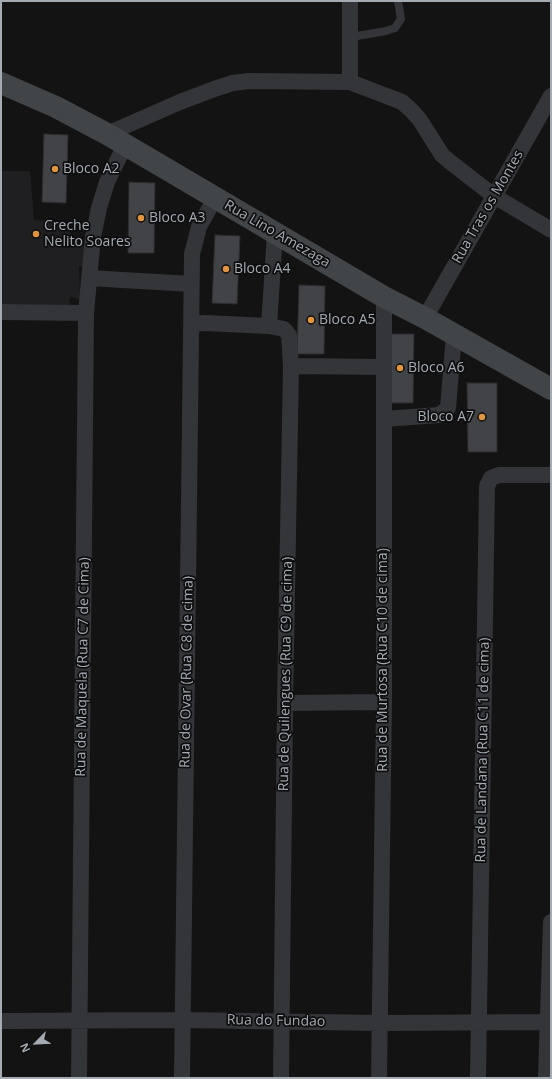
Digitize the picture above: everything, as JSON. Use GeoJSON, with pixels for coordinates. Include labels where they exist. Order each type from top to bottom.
{"type":"FeatureCollection","features":[{"type":"Feature","properties":{"kind":"street"},"geometry":{"type":"LineString","coordinates":[[350,1],[350,82]]}},
{"type":"Feature","properties":{"kind":"street"},"geometry":{"type":"LineString","coordinates":[[107,134],[180,102],[233,83],[249,81],[350,82],[396,100],[407,106],[420,120],[442,155],[494,196],[551,230]]}},
{"type":"Feature","properties":{"kind":"street","name":"Rua Lino Amezaga"},"geometry":{"type":"LineString","coordinates":[[1,83],[56,108],[107,134],[384,297],[425,318],[551,389]]}},
{"type":"Feature","properties":{"kind":"street","name":"Rua Tras os Montes"},"geometry":{"type":"LineString","coordinates":[[425,318],[551,96]]}},
{"type":"Feature","properties":{"kind":"street","name":"Rua de Maquela (Rua C7 de Cima)"},"geometry":{"type":"LineString","coordinates":[[79,1078],[86,313],[93,237],[99,208],[107,182],[125,145]]}},
{"type":"Feature","properties":{"kind":"street","name":"Rua de Ovar (Rua C8 de cima)"},"geometry":{"type":"LineString","coordinates":[[182,1078],[192,254],[200,228],[215,198]]}},
{"type":"Feature","properties":{"kind":"street"},"geometry":{"type":"LineString","coordinates":[[192,324],[209,323],[277,327],[275,233]]}},
{"type":"Feature","properties":{"kind":"street"},"geometry":{"type":"LineString","coordinates":[[89,278],[191,284]]}},
{"type":"Feature","properties":{"kind":"street","name":"Rua de Murtosa (Rua C10 de cima)"},"geometry":{"type":"LineString","coordinates":[[379,1078],[384,702],[384,297]]}},
{"type":"Feature","properties":{"kind":"street"},"geometry":{"type":"LineString","coordinates":[[1,312],[86,313]]}},
{"type":"Feature","properties":{"kind":"street","name":"Rua de Quilengues (Rua C9 de cima)"},"geometry":{"type":"LineString","coordinates":[[277,327],[289,335],[291,366],[285,703],[281,1078]]}},
{"type":"Feature","properties":{"kind":"street"},"geometry":{"type":"LineString","coordinates":[[384,420],[439,415],[448,408],[454,335]]}},
{"type":"Feature","properties":{"kind":"street"},"geometry":{"type":"LineString","coordinates":[[291,366],[384,367]]}},
{"type":"Feature","properties":{"kind":"street","name":"Rua de Landana (Rua C11 de cima)"},"geometry":{"type":"LineString","coordinates":[[478,1078],[487,486],[490,478],[499,475],[551,474]]}},
{"type":"Feature","properties":{"kind":"street"},"geometry":{"type":"LineString","coordinates":[[285,703],[384,702]]}},
{"type":"Feature","properties":{"kind":"street"},"geometry":{"type":"LineString","coordinates":[[546,1078],[550,1022],[551,922]]}},
{"type":"Feature","properties":{"kind":"street","name":"Rua do Fundao"},"geometry":{"type":"LineString","coordinates":[[1,1021],[183,1020],[379,1023],[550,1022]]}},
{"type":"Feature","properties":{"kind":"lane"},"geometry":{"type":"LineString","coordinates":[[351,37],[395,28],[401,19],[398,1]]}},
{"type":"Feature","properties":{"kind":"shaded area","name":"Creche Nelito Soares"},"geometry":{"type":"Polygon","coordinates":[[[1,171],[30,171],[34,220],[70,223],[70,245],[85,245],[87,269],[79,266],[80,299],[70,297],[69,305],[1,304],[1,171]]]}},
{"type":"Feature","properties":{"kind":"building","name":"Bloco A2"},"geometry":{"type":"Polygon","coordinates":[[[44,134],[68,135],[66,203],[42,202],[44,134]]]}},
{"type":"Feature","properties":{"kind":"building","name":"Bloco A3"},"geometry":{"type":"Polygon","coordinates":[[[129,182],[155,183],[154,253],[128,253],[129,182]]]}},
{"type":"Feature","properties":{"kind":"building","name":"Bloco A4"},"geometry":{"type":"Polygon","coordinates":[[[215,235],[240,236],[237,304],[212,303],[215,235]]]}},
{"type":"Feature","properties":{"kind":"building","name":"Bloco A5"},"geometry":{"type":"Polygon","coordinates":[[[299,285],[325,286],[324,354],[297,354],[299,285]]]}},
{"type":"Feature","properties":{"kind":"building","name":"Bloco A6"},"geometry":{"type":"Polygon","coordinates":[[[387,334],[414,334],[413,403],[386,403],[387,334]]]}},
{"type":"Feature","properties":{"kind":"building","name":"Bloco A7"},"geometry":{"type":"Polygon","coordinates":[[[467,383],[497,383],[497,452],[468,452],[467,383]]]}},
{"type":"Feature","properties":{"kind":"place","name":"Bloco A2"},"geometry":{"type":"Point","coordinates":[55,169]}},
{"type":"Feature","properties":{"kind":"place","name":"Bloco A3"},"geometry":{"type":"Point","coordinates":[141,218]}},
{"type":"Feature","properties":{"kind":"place","name":"Creche Nelito Soares"},"geometry":{"type":"Point","coordinates":[36,234]}},
{"type":"Feature","properties":{"kind":"place","name":"Bloco A4"},"geometry":{"type":"Point","coordinates":[226,269]}},
{"type":"Feature","properties":{"kind":"place","name":"Bloco A5"},"geometry":{"type":"Point","coordinates":[311,320]}},
{"type":"Feature","properties":{"kind":"place","name":"Bloco A6"},"geometry":{"type":"Point","coordinates":[400,368]}},
{"type":"Feature","properties":{"kind":"place","name":"Bloco A7"},"geometry":{"type":"Point","coordinates":[482,417]}}]}
